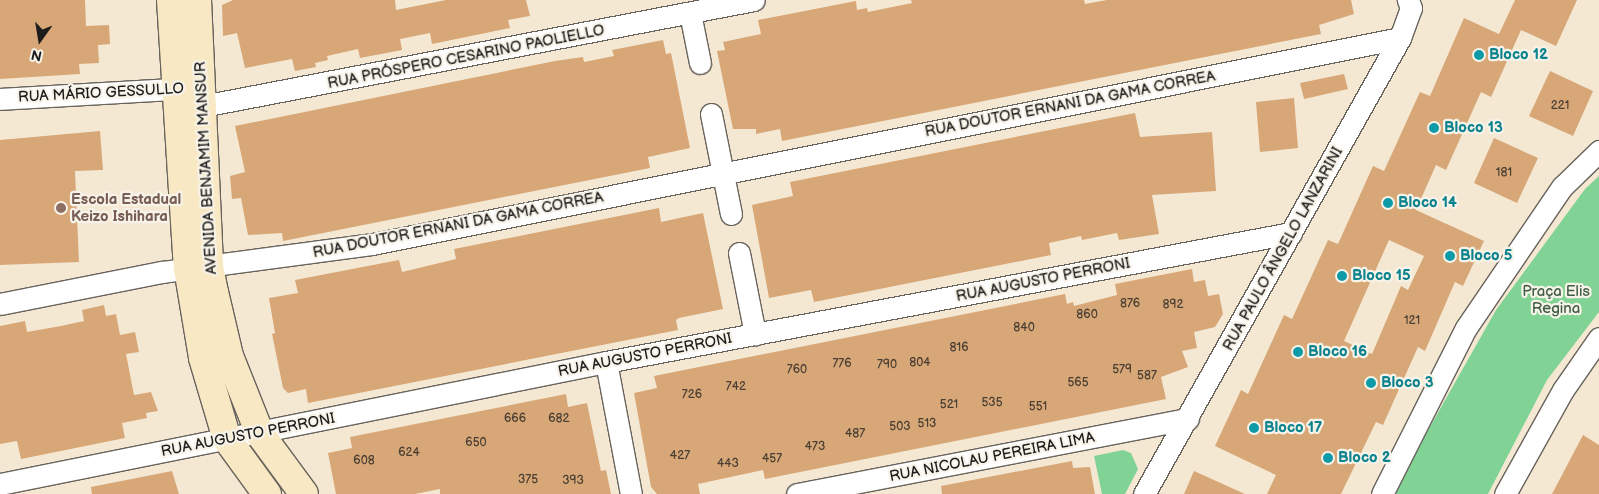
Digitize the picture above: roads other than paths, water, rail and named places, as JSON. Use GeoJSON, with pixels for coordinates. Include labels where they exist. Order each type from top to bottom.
{"type":"FeatureCollection","features":[{"type":"Feature","properties":{"kind":"main road","name":"AVENIDA BENJAMIM MANSUR"},"geometry":{"type":"LineString","coordinates":[[171,0],[189,99],[203,358],[227,440],[267,494]]}},
{"type":"Feature","properties":{"kind":"main road","name":"AVENIDA BENJAMIM MANSUR"},"geometry":{"type":"LineString","coordinates":[[189,99],[197,0]]}},
{"type":"Feature","properties":{"kind":"main road","name":"AVENIDA BENJAMIM MANSUR"},"geometry":{"type":"LineString","coordinates":[[199,268],[229,356],[260,434],[304,494]]}},
{"type":"Feature","properties":{"kind":"street","name":"RUA PRÓSPERO CESARINO PAOLIELLO"},"geometry":{"type":"LineString","coordinates":[[189,99],[690,13],[754,0]]}},
{"type":"Feature","properties":{"kind":"street","name":"RUA PAULO ÂNGELO LANZARINI"},"geometry":{"type":"LineString","coordinates":[[1144,494],[1188,419],[1400,38],[1414,2]]}},
{"type":"Feature","properties":{"kind":"street"},"geometry":{"type":"LineString","coordinates":[[690,13],[700,63]]}},
{"type":"Feature","properties":{"kind":"street","name":"RUA DOUTOR ERNANI DA GAMA CORREA"},"geometry":{"type":"LineString","coordinates":[[0,304],[199,268],[372,244],[1400,38]]}},
{"type":"Feature","properties":{"kind":"street","name":"RUA MÁRIO GESSULLO"},"geometry":{"type":"LineString","coordinates":[[0,99],[189,99]]}},
{"type":"Feature","properties":{"kind":"street"},"geometry":{"type":"LineString","coordinates":[[710,114],[724,173],[731,214]]}},
{"type":"Feature","properties":{"kind":"street"},"geometry":{"type":"LineString","coordinates":[[1382,494],[1466,328],[1562,187],[1599,151]]}},
{"type":"Feature","properties":{"kind":"street","name":"RUA AUGUSTO PERRONI"},"geometry":{"type":"LineString","coordinates":[[0,484],[260,434],[606,362],[1291,234]]}},
{"type":"Feature","properties":{"kind":"street"},"geometry":{"type":"LineString","coordinates":[[739,253],[755,334]]}},
{"type":"Feature","properties":{"kind":"street"},"geometry":{"type":"LineString","coordinates":[[1505,494],[1563,390],[1599,338]]}},
{"type":"Feature","properties":{"kind":"street"},"geometry":{"type":"LineString","coordinates":[[606,362],[631,494]]}},
{"type":"Feature","properties":{"kind":"street","name":"RUA NICOLAU PEREIRA LIMA"},"geometry":{"type":"LineString","coordinates":[[797,494],[1188,419]]}},
{"type":"Feature","properties":{"kind":"place","name":"Bloco 12"},"geometry":{"type":"Point","coordinates":[1479,55]}},
{"type":"Feature","properties":{"kind":"place","name":"Bloco 13"},"geometry":{"type":"Point","coordinates":[1434,128]}},
{"type":"Feature","properties":{"kind":"place","name":"Bloco 14"},"geometry":{"type":"Point","coordinates":[1388,203]}},
{"type":"Feature","properties":{"kind":"place","name":"Escola Estadual Keizo Ishihara"},"geometry":{"type":"Point","coordinates":[61,208]}},
{"type":"Feature","properties":{"kind":"place","name":"Bloco 5"},"geometry":{"type":"Point","coordinates":[1450,256]}},
{"type":"Feature","properties":{"kind":"place","name":"Bloco 15"},"geometry":{"type":"Point","coordinates":[1342,276]}},
{"type":"Feature","properties":{"kind":"place","name":"Bloco 16"},"geometry":{"type":"Point","coordinates":[1298,352]}},
{"type":"Feature","properties":{"kind":"place","name":"Bloco 3"},"geometry":{"type":"Point","coordinates":[1371,383]}},
{"type":"Feature","properties":{"kind":"place","name":"Bloco 17"},"geometry":{"type":"Point","coordinates":[1254,428]}},
{"type":"Feature","properties":{"kind":"place","name":"Bloco 2"},"geometry":{"type":"Point","coordinates":[1328,458]}},
{"type":"Feature","properties":{"kind":"park label","name":"Praça Elis Regina"},"geometry":{"type":"Point","coordinates":[1556,300]}}]}
